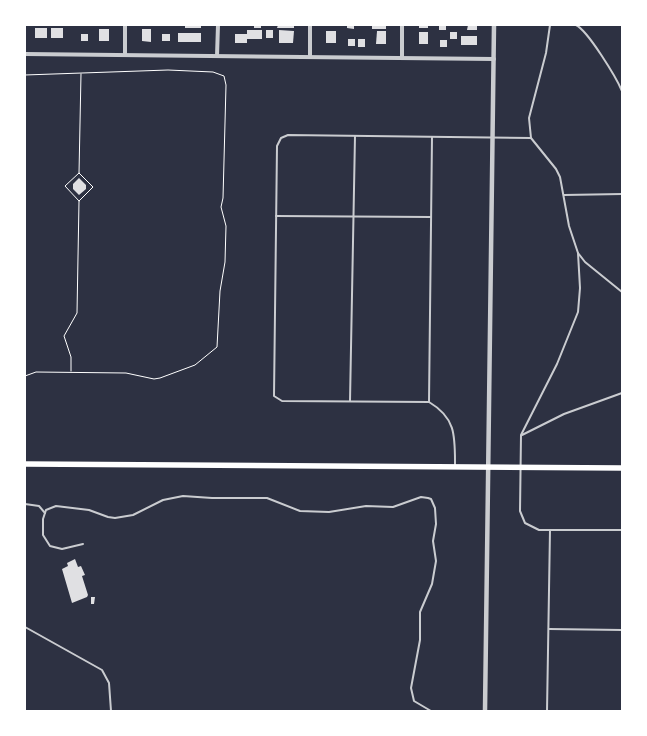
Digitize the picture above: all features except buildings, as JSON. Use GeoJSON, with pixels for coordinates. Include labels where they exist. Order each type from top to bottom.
{"type":"FeatureCollection","features":[{"type":"Feature","properties":{"kind":"main road"},"geometry":{"type":"LineString","coordinates":[[25,464],[622,468]]}},
{"type":"Feature","properties":{"kind":"street"},"geometry":{"type":"LineString","coordinates":[[125,25],[125,54]]}},
{"type":"Feature","properties":{"kind":"street"},"geometry":{"type":"LineString","coordinates":[[217,56],[218,25]]}},
{"type":"Feature","properties":{"kind":"street"},"geometry":{"type":"LineString","coordinates":[[310,25],[310,56]]}},
{"type":"Feature","properties":{"kind":"street"},"geometry":{"type":"LineString","coordinates":[[402,25],[402,57]]}},
{"type":"Feature","properties":{"kind":"street"},"geometry":{"type":"LineString","coordinates":[[485,711],[494,25]]}},
{"type":"Feature","properties":{"kind":"street"},"geometry":{"type":"LineString","coordinates":[[25,54],[494,59]]}},
{"type":"Feature","properties":{"kind":"lane"},"geometry":{"type":"LineString","coordinates":[[550,25],[546,53],[529,118],[531,138],[556,169],[564,194],[569,226],[578,253],[580,288],[578,312],[557,364],[521,435],[521,517],[525,523],[531,527],[550,530],[622,530]]}},
{"type":"Feature","properties":{"kind":"lane"},"geometry":{"type":"LineString","coordinates":[[576,25],[585,33],[622,90]]}},
{"type":"Feature","properties":{"kind":"lane"},"geometry":{"type":"LineString","coordinates":[[455,466],[455,436],[453,429],[438,408],[429,402],[282,401],[274,396],[277,146],[281,138],[288,135],[432,137],[492,136],[531,138]]}},
{"type":"Feature","properties":{"kind":"lane"},"geometry":{"type":"LineString","coordinates":[[350,401],[355,136]]}},
{"type":"Feature","properties":{"kind":"lane"},"geometry":{"type":"LineString","coordinates":[[429,402],[432,137]]}},
{"type":"Feature","properties":{"kind":"lane"},"geometry":{"type":"LineString","coordinates":[[564,194],[622,194]]}},
{"type":"Feature","properties":{"kind":"lane"},"geometry":{"type":"LineString","coordinates":[[276,216],[431,217]]}},
{"type":"Feature","properties":{"kind":"lane"},"geometry":{"type":"LineString","coordinates":[[578,253],[585,262],[622,292]]}},
{"type":"Feature","properties":{"kind":"lane"},"geometry":{"type":"LineString","coordinates":[[521,435],[564,414],[622,393]]}},
{"type":"Feature","properties":{"kind":"lane"},"geometry":{"type":"LineString","coordinates":[[83,544],[62,549],[50,546],[43,535],[45,513],[49,508],[61,506],[89,510],[108,517],[127,516],[162,500],[183,496],[212,498],[267,498],[300,511],[329,512],[366,506],[392,507],[421,497],[428,498],[434,503],[435,508],[436,524],[433,541],[435,569],[432,584],[420,612],[420,640],[411,688],[414,700],[431,711]]}},
{"type":"Feature","properties":{"kind":"lane"},"geometry":{"type":"LineString","coordinates":[[25,504],[39,506],[45,513]]}},
{"type":"Feature","properties":{"kind":"lane"},"geometry":{"type":"LineString","coordinates":[[548,711],[550,530]]}},
{"type":"Feature","properties":{"kind":"lane"},"geometry":{"type":"LineString","coordinates":[[25,627],[102,670],[109,683],[111,711]]}},
{"type":"Feature","properties":{"kind":"lane"},"geometry":{"type":"LineString","coordinates":[[549,629],[622,630]]}},
{"type":"Feature","properties":{"kind":"path"},"geometry":{"type":"LineString","coordinates":[[25,75],[112,73],[122,70],[213,72],[224,76],[226,85],[223,193],[221,207],[226,226],[225,262],[220,291],[218,344],[213,352],[185,370],[154,379],[126,373],[36,372],[25,376]]}},
{"type":"Feature","properties":{"kind":"path"},"geometry":{"type":"LineString","coordinates":[[79,201],[93,187],[80,173],[81,74]]}},
{"type":"Feature","properties":{"kind":"path"},"geometry":{"type":"LineString","coordinates":[[71,372],[71,357],[64,336],[77,313],[79,201],[66,186],[80,173]]}}]}
